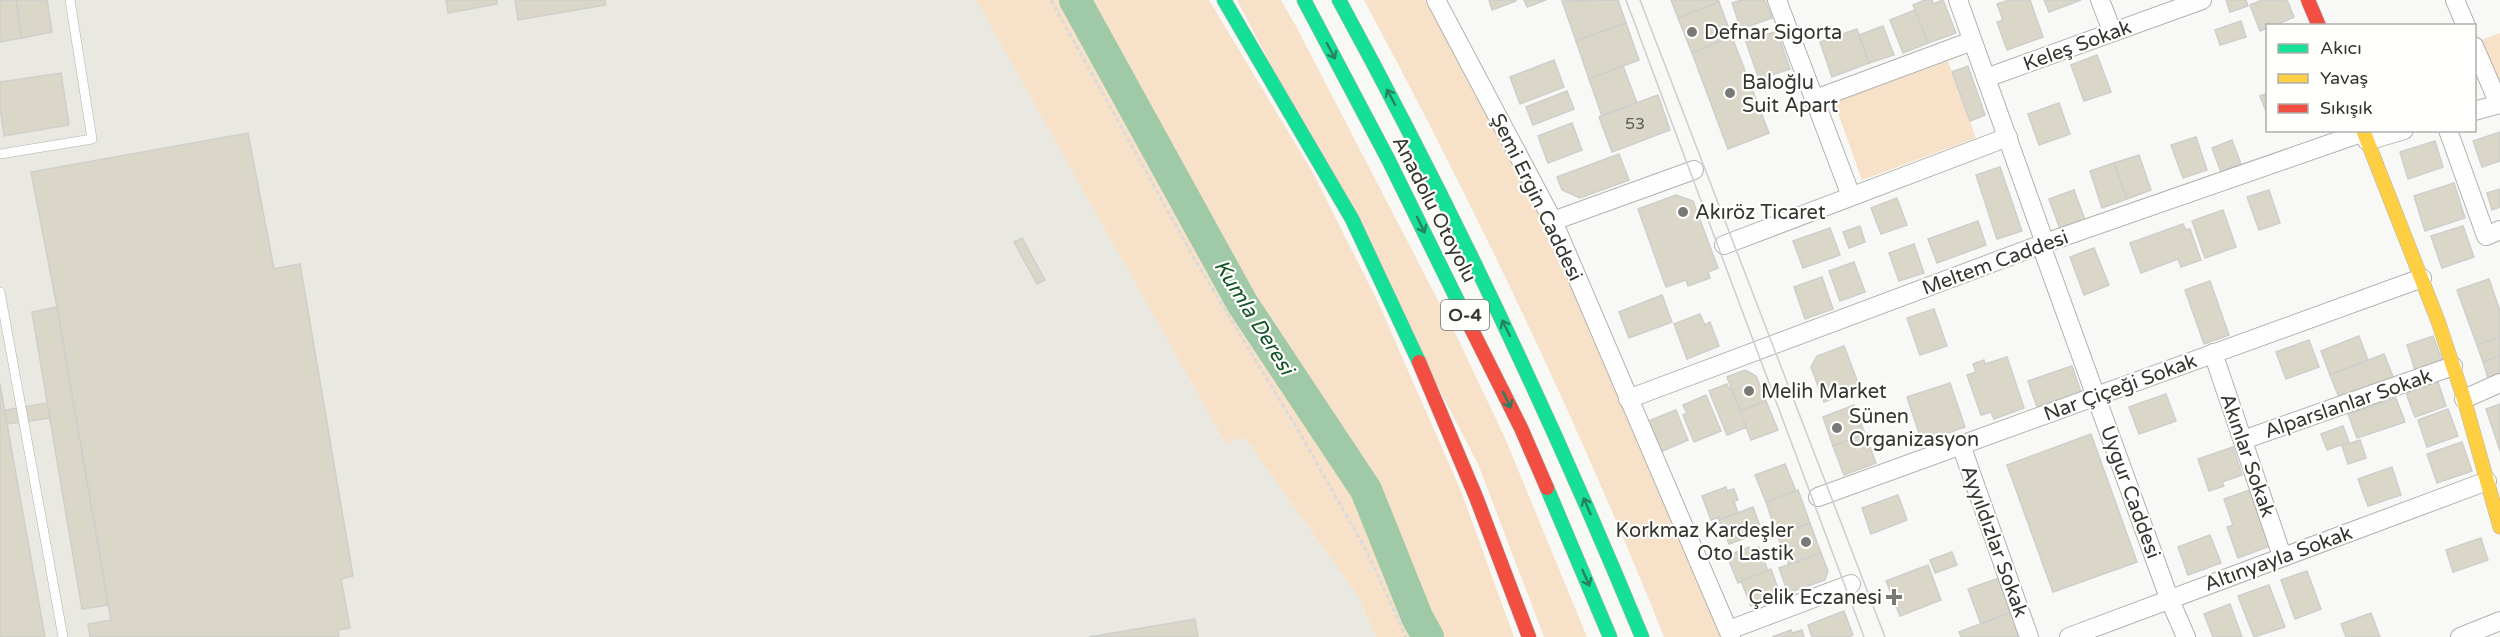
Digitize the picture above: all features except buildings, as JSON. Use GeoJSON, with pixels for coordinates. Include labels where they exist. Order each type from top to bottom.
{"type":"FeatureCollection","features":[{"type":"Feature","properties":{"kind":"main road"},"geometry":{"type":"LineString","coordinates":[[1224,0],[1320,160],[1392,300],[1457,448],[1529,637]]}},
{"type":"Feature","properties":{"kind":"main road","name":"Anadolu Otoyolu"},"geometry":{"type":"LineString","coordinates":[[1304,0],[1388,159],[1515,418],[1610,637]]}},
{"type":"Feature","properties":{"kind":"main road","name":"Anadolu Otoyolu"},"geometry":{"type":"LineString","coordinates":[[1339,0],[1422,156],[1550,418],[1642,637]]}},
{"type":"Feature","properties":{"kind":"main road"},"geometry":{"type":"LineString","coordinates":[[2308,0],[2318,24]]}},
{"type":"Feature","properties":{"kind":"main road"},"geometry":{"type":"LineString","coordinates":[[2365,134],[2422,278],[2453,366],[2500,527]]}},
{"type":"Feature","properties":{"kind":"street","name":"Şemi Ergin Caddesi"},"geometry":{"type":"LineString","coordinates":[[1436,0],[1553,221],[1730,634]]}},
{"type":"Feature","properties":{"kind":"street"},"geometry":{"type":"LineString","coordinates":[[1777,0],[1851,196]]}},
{"type":"Feature","properties":{"kind":"street","name":"Uygur Caddesi"},"geometry":{"type":"LineString","coordinates":[[1958,0],[2008,137],[2096,396],[2169,598],[2186,637]]}},
{"type":"Feature","properties":{"kind":"street"},"geometry":{"type":"LineString","coordinates":[[2100,0],[2112,32]]}},
{"type":"Feature","properties":{"kind":"street","name":"Keleş Sokak"},"geometry":{"type":"LineString","coordinates":[[1986,78],[2202,0]]}},
{"type":"Feature","properties":{"kind":"street"},"geometry":{"type":"LineString","coordinates":[[2455,0],[2465,24]]}},
{"type":"Feature","properties":{"kind":"street"},"geometry":{"type":"LineString","coordinates":[[1814,100],[1972,41]]}},
{"type":"Feature","properties":{"kind":"street"},"geometry":{"type":"LineString","coordinates":[[2476,48],[2499,104],[2476,111]]}},
{"type":"Feature","properties":{"kind":"street","name":"Meltem Caddesi"},"geometry":{"type":"LineString","coordinates":[[1628,399],[2043,244],[2365,134],[2384,132]]}},
{"type":"Feature","properties":{"kind":"street"},"geometry":{"type":"LineString","coordinates":[[2449,132],[2486,236],[2500,230]]}},
{"type":"Feature","properties":{"kind":"street"},"geometry":{"type":"LineString","coordinates":[[1724,245],[2008,137]]}},
{"type":"Feature","properties":{"kind":"street"},"geometry":{"type":"LineString","coordinates":[[1553,221],[1694,170]]}},
{"type":"Feature","properties":{"kind":"street","name":"Nar Çiçeği Sokak"},"geometry":{"type":"LineString","coordinates":[[1818,497],[2422,278]]}},
{"type":"Feature","properties":{"kind":"street","name":"Akınlar Sokak"},"geometry":{"type":"LineString","coordinates":[[2213,353],[2282,556]]}},
{"type":"Feature","properties":{"kind":"street","name":"Alparslanlar Sokak"},"geometry":{"type":"LineString","coordinates":[[2243,440],[2453,366]]}},
{"type":"Feature","properties":{"kind":"street"},"geometry":{"type":"LineString","coordinates":[[2464,399],[2500,382]]}},
{"type":"Feature","properties":{"kind":"street","name":"Ayyıldızlar Sokak"},"geometry":{"type":"LineString","coordinates":[[1960,446],[2029,637]]}},
{"type":"Feature","properties":{"kind":"street","name":"Altınyayla Sokak"},"geometry":{"type":"LineString","coordinates":[[2069,637],[2487,481]]}},
{"type":"Feature","properties":{"kind":"street"},"geometry":{"type":"LineString","coordinates":[[1730,634],[1851,585]]}},
{"type":"Feature","properties":{"kind":"street"},"geometry":{"type":"LineString","coordinates":[[2460,637],[2500,621]]}},
{"type":"Feature","properties":{"kind":"lane"},"geometry":{"type":"LineString","coordinates":[[0,154],[92,139],[70,0]]}},
{"type":"Feature","properties":{"kind":"lane"},"geometry":{"type":"LineString","coordinates":[[0,292],[63,637]]}},
{"type":"Feature","properties":{"kind":"path"},"geometry":{"type":"LineString","coordinates":[[1051,0],[1195,260],[1301,435],[1367,552],[1406,637]]}},
{"type":"Feature","properties":{"kind":"shaded area"},"geometry":{"type":"Polygon","coordinates":[[[0,0],[976,0],[1226,444],[1244,437],[1358,596],[1376,637],[0,637],[0,0]]]}},
{"type":"Feature","properties":{"kind":"shaded area"},"geometry":{"type":"Polygon","coordinates":[[[976,0],[1209,0],[1313,173],[1378,302],[1461,491],[1514,637],[1376,637],[1358,596],[1244,437],[1226,444],[976,0]]]}},
{"type":"Feature","properties":{"kind":"shaded area"},"geometry":{"type":"Polygon","coordinates":[[[1237,0],[1281,0],[1297,28],[1458,339],[1505,438],[1587,637],[1544,637],[1478,464],[1237,0]]]}},
{"type":"Feature","properties":{"kind":"shaded area"},"geometry":{"type":"Polygon","coordinates":[[[1364,0],[1425,0],[1545,223],[1724,637],[1664,637],[1596,475],[1523,314],[1364,0]]]}},
{"type":"Feature","properties":{"kind":"shaded area"},"geometry":{"type":"Polygon","coordinates":[[[2500,33],[2500,90],[2481,40],[2500,33]]]}},
{"type":"Feature","properties":{"kind":"shaded area"},"geometry":{"type":"Polygon","coordinates":[[[1948,61],[1976,138],[1862,180],[1834,102],[1948,61]]]}},
{"type":"Feature","properties":{"kind":"waterway","name":"Kumla Deresi"},"geometry":{"type":"LineString","coordinates":[[1075,0],[1242,303],[1366,490],[1417,617],[1428,637]]}},
{"type":"Feature","properties":{"kind":"tram line"},"geometry":{"type":"LineString","coordinates":[[1626,0],[1864,637]]}},
{"type":"Feature","properties":{"kind":"tram line"},"geometry":{"type":"LineString","coordinates":[[1640,0],[1885,637]]}},
{"type":"Feature","properties":{"kind":"traffic: fast"},"geometry":{"type":"LineString","coordinates":[[1224,0],[1352,219],[1419,362]]}},
{"type":"Feature","properties":{"kind":"traffic: fast"},"geometry":{"type":"LineString","coordinates":[[1304,0],[1388,159],[1471,328]]}},
{"type":"Feature","properties":{"kind":"traffic: fast"},"geometry":{"type":"LineString","coordinates":[[1339,0],[1421,156],[1499,314],[1573,475],[1642,637]]}},
{"type":"Feature","properties":{"kind":"traffic: fast"},"geometry":{"type":"LineString","coordinates":[[1547,488],[1610,637]]}},
{"type":"Feature","properties":{"kind":"traffic: slow"},"geometry":{"type":"LineString","coordinates":[[2364,132],[2438,321],[2464,399],[2500,527]]}},
{"type":"Feature","properties":{"kind":"traffic: jam"},"geometry":{"type":"LineString","coordinates":[[2308,0],[2318,24]]}},
{"type":"Feature","properties":{"kind":"traffic: jam"},"geometry":{"type":"LineString","coordinates":[[1471,328],[1521,428],[1547,488]]}},
{"type":"Feature","properties":{"kind":"traffic: jam"},"geometry":{"type":"LineString","coordinates":[[1419,362],[1476,497],[1529,637]]}},
{"type":"Feature","properties":{"kind":"place","name":"Defnar Sigorta"},"geometry":{"type":"Point","coordinates":[1692,32]}},
{"type":"Feature","properties":{"kind":"place","name":"Baloğlu Suit Apart"},"geometry":{"type":"Point","coordinates":[1730,93]}},
{"type":"Feature","properties":{"kind":"place","name":"Akıröz Ticaret"},"geometry":{"type":"Point","coordinates":[1683,212]}},
{"type":"Feature","properties":{"kind":"place","name":"Melih Market"},"geometry":{"type":"Point","coordinates":[1749,391]}},
{"type":"Feature","properties":{"kind":"place","name":"Sünen Organizasyon"},"geometry":{"type":"Point","coordinates":[1837,428]}},
{"type":"Feature","properties":{"kind":"place","name":"Korkmaz Kardeşler Oto Lastik"},"geometry":{"type":"Point","coordinates":[1806,542]}},
{"type":"Feature","properties":{"kind":"place","name":"Çelik Eczanesi"},"geometry":{"type":"Point","coordinates":[1894,597]}}]}
